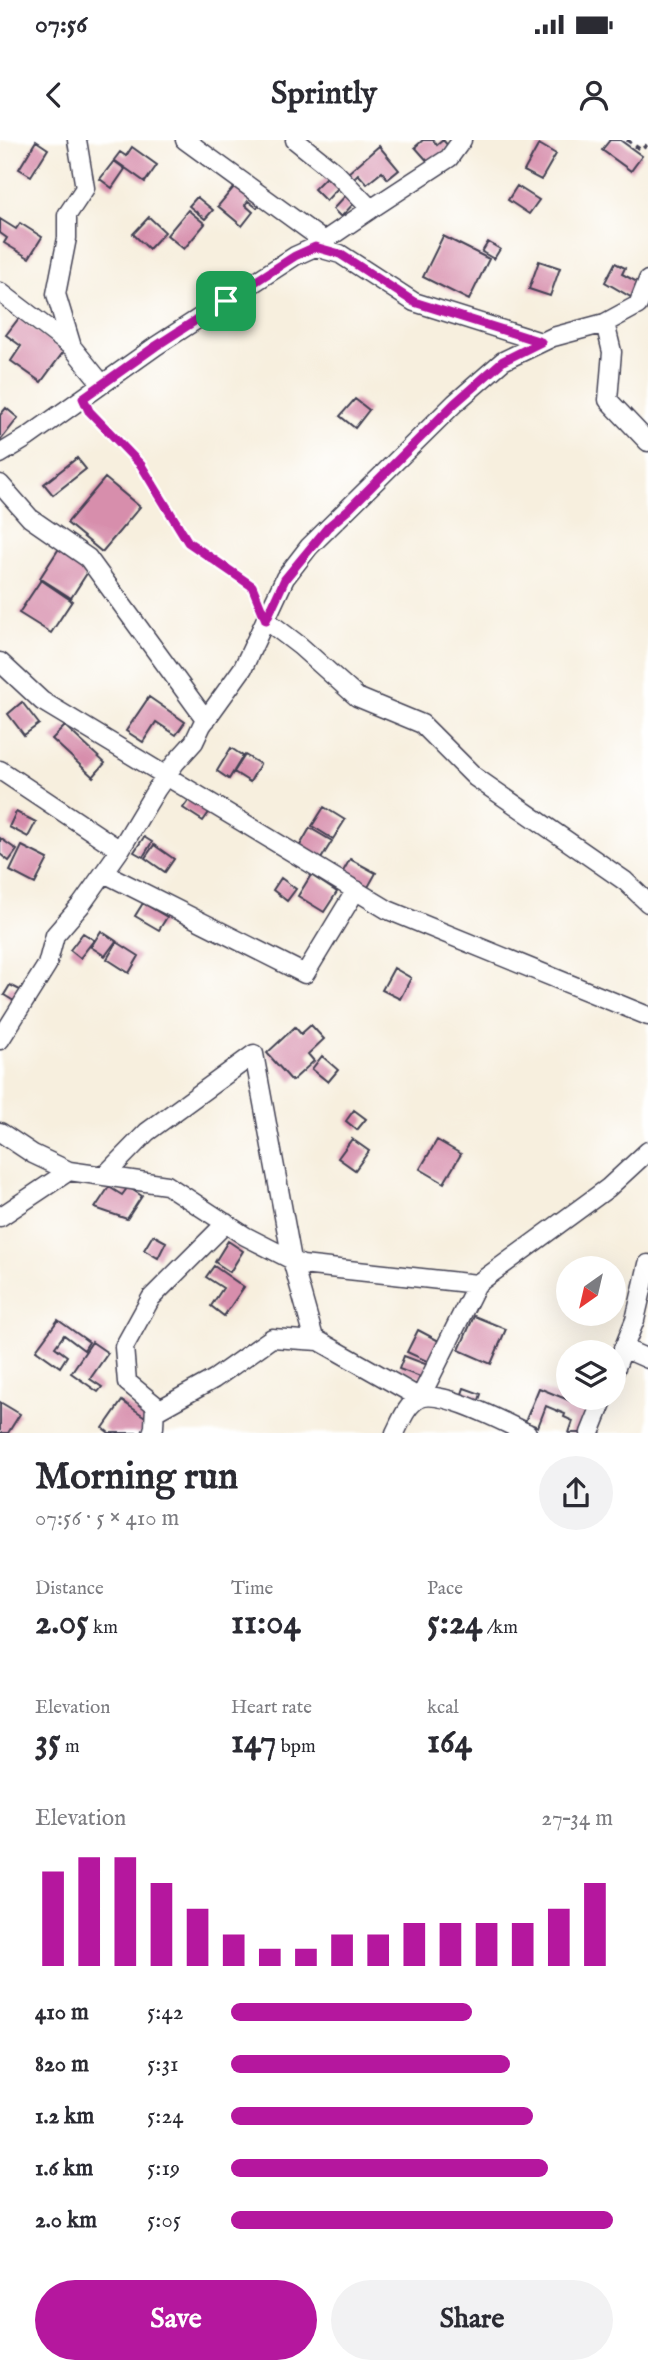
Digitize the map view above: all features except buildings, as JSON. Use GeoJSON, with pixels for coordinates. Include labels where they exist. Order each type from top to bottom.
{"type":"FeatureCollection","features":[{"type":"Feature","properties":{"kind":"street"},"geometry":{"type":"LineString","coordinates":[[72,347],[57,294],[67,238],[67,215],[85,188],[77,140]]}},
{"type":"Feature","properties":{"kind":"street"},"geometry":{"type":"LineString","coordinates":[[185,140],[317,236],[315,247]]}},
{"type":"Feature","properties":{"kind":"street"},"geometry":{"type":"LineString","coordinates":[[295,140],[335,172],[371,209]]}},
{"type":"Feature","properties":{"kind":"street"},"geometry":{"type":"LineString","coordinates":[[0,454],[167,338],[295,256],[315,247],[449,158],[462,140]]}},
{"type":"Feature","properties":{"kind":"street"},"geometry":{"type":"LineString","coordinates":[[315,247],[340,254],[414,302],[541,342]]}},
{"type":"Feature","properties":{"kind":"street"},"geometry":{"type":"LineString","coordinates":[[0,1040],[47,965],[55,935],[81,905],[120,850],[166,775],[194,742],[206,720],[243,668],[285,579],[328,527],[464,394],[503,361],[565,333],[605,323],[638,305],[648,279]]}},
{"type":"Feature","properties":{"kind":"street"},"geometry":{"type":"LineString","coordinates":[[0,292],[72,347],[102,384]]}},
{"type":"Feature","properties":{"kind":"street"},"geometry":{"type":"LineString","coordinates":[[605,323],[612,352],[608,400],[648,442]]}},
{"type":"Feature","properties":{"kind":"street"},"geometry":{"type":"LineString","coordinates":[[0,484],[30,518],[88,558],[206,720]]}},
{"type":"Feature","properties":{"kind":"street"},"geometry":{"type":"LineString","coordinates":[[266,620],[300,646],[357,697],[422,724],[475,777],[625,881],[648,903]]}},
{"type":"Feature","properties":{"kind":"street"},"geometry":{"type":"LineString","coordinates":[[0,662],[42,701],[388,910],[648,1016]]}},
{"type":"Feature","properties":{"kind":"street"},"geometry":{"type":"LineString","coordinates":[[0,769],[120,850]]}},
{"type":"Feature","properties":{"kind":"street"},"geometry":{"type":"LineString","coordinates":[[104,873],[305,974],[356,890]]}},
{"type":"Feature","properties":{"kind":"street"},"geometry":{"type":"LineString","coordinates":[[104,1176],[147,1132],[254,1054],[292,1260],[314,1338],[421,1398]]}},
{"type":"Feature","properties":{"kind":"street"},"geometry":{"type":"LineString","coordinates":[[0,1132],[33,1154],[69,1171],[167,1185],[226,1223],[302,1265],[477,1284]]}},
{"type":"Feature","properties":{"kind":"street"},"geometry":{"type":"LineString","coordinates":[[421,1398],[477,1284],[608,1188],[648,1151]]}},
{"type":"Feature","properties":{"kind":"street"},"geometry":{"type":"LineString","coordinates":[[0,1217],[69,1171]]}},
{"type":"Feature","properties":{"kind":"street"},"geometry":{"type":"LineString","coordinates":[[226,1223],[151,1298],[124,1347],[127,1382],[160,1409],[214,1379],[272,1338],[319,1341]]}},
{"type":"Feature","properties":{"kind":"street"},"geometry":{"type":"LineString","coordinates":[[626,1343],[644,1291],[648,1264]]}},
{"type":"Feature","properties":{"kind":"street"},"geometry":{"type":"LineString","coordinates":[[626,1349],[648,1359]]}},
{"type":"Feature","properties":{"kind":"street"},"geometry":{"type":"LineString","coordinates":[[395,1433],[411,1404],[421,1398],[433,1396],[464,1404],[527,1433]]}},
{"type":"Feature","properties":{"kind":"street"},"geometry":{"type":"LineString","coordinates":[[152,1433],[155,1405]]}},
{"type":"Feature","properties":{"kind":"street"},"geometry":{"type":"LineString","coordinates":[[590,1433],[599,1410]]}},
{"type":"Feature","properties":{"kind":"path"},"geometry":{"type":"LineString","coordinates":[[627,140],[641,150],[648,144]]}},
{"type":"Feature","properties":{"kind":"path"},"geometry":{"type":"LineString","coordinates":[[83,398],[89,411],[141,465],[188,542],[252,586],[266,620]]}},
{"type":"Feature","properties":{"kind":"route"},"geometry":{"type":"LineString","coordinates":[[315,247],[340,254],[414,302],[541,342],[503,361],[455,403],[328,527],[285,579],[266,620],[252,586],[188,542],[141,465],[89,411],[83,398],[226,301],[295,256],[315,247]]}}]}
